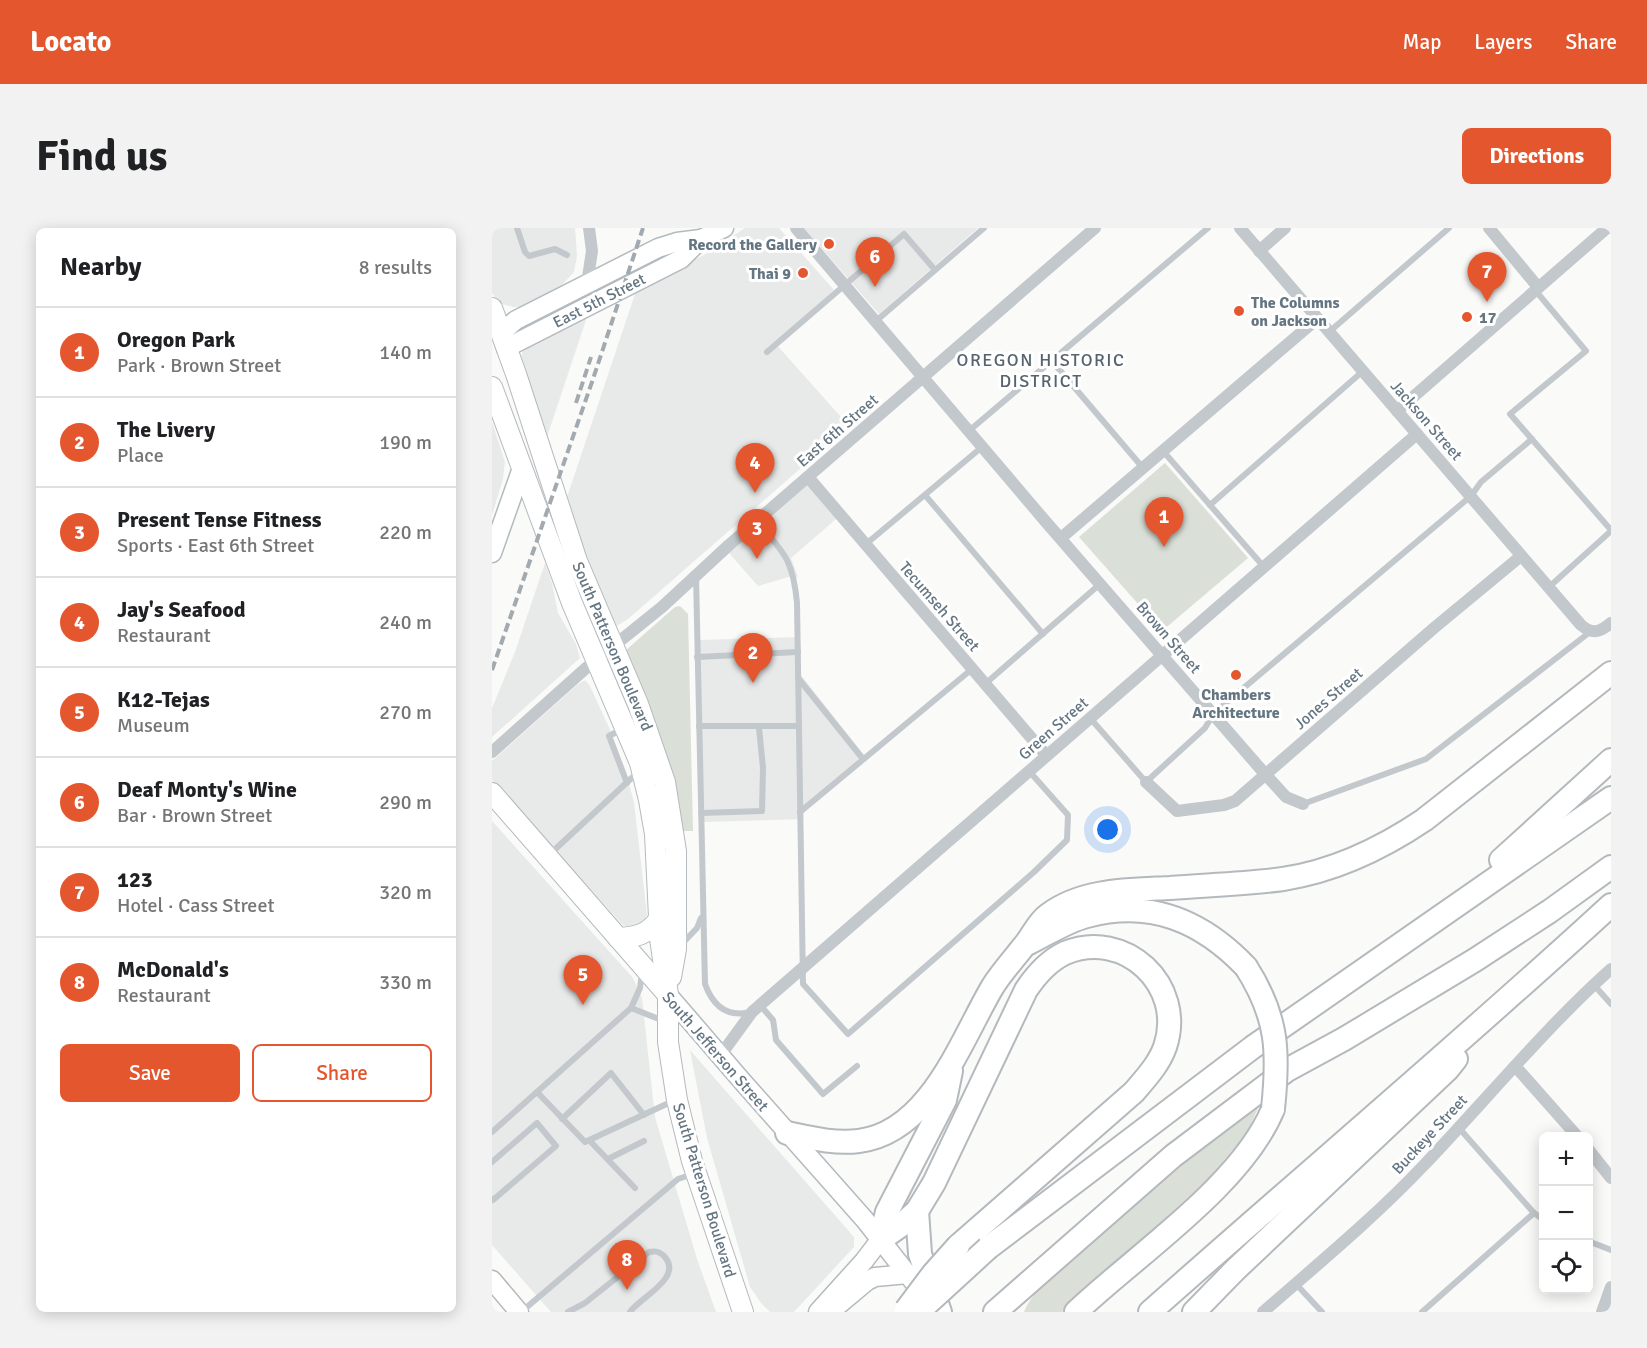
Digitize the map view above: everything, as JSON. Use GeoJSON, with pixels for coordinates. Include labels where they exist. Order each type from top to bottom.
{"type":"FeatureCollection","features":[{"type":"Feature","properties":{"kind":"highway"},"geometry":{"type":"LineString","coordinates":[[787,1133],[838,1142],[860,1141],[878,1136],[899,1125],[913,1113],[952,1064],[993,986],[1048,915],[1076,900],[1116,892],[1285,879],[1339,865],[1369,853],[1424,820],[1611,673]]}},
{"type":"Feature","properties":{"kind":"highway"},"geometry":{"type":"LineString","coordinates":[[1438,917],[1611,760]]}},
{"type":"Feature","properties":{"kind":"highway"},"geometry":{"type":"LineString","coordinates":[[918,1312],[988,1248],[1253,1047],[1611,798]]}},
{"type":"Feature","properties":{"kind":"highway"},"geometry":{"type":"LineString","coordinates":[[995,1312],[1173,1156],[1287,1070],[1344,1039],[1475,960],[1550,912],[1611,867]]}},
{"type":"Feature","properties":{"kind":"highway"},"geometry":{"type":"LineString","coordinates":[[1150,1312],[1521,988],[1611,905]]}},
{"type":"Feature","properties":{"kind":"highway"},"geometry":{"type":"LineString","coordinates":[[1026,945],[1086,916],[1132,909],[1174,918],[1215,938],[1246,967],[1261,993],[1274,1030],[1277,1059],[1273,1109],[1252,1146],[1219,1185],[1076,1312]]}},
{"type":"Feature","properties":{"kind":"highway"},"geometry":{"type":"LineString","coordinates":[[880,1239],[918,1211],[934,1183],[1026,990],[1048,963],[1063,954],[1093,947],[1125,953],[1140,961],[1160,984],[1168,1007],[1169,1031],[1165,1047],[1156,1064],[1134,1092],[958,1246],[933,1274],[905,1312]]}},
{"type":"Feature","properties":{"kind":"highway"},"geometry":{"type":"LineString","coordinates":[[1194,1312],[1235,1270],[1448,1069],[1482,1021]]}},
{"type":"Feature","properties":{"kind":"highway"},"geometry":{"type":"LineString","coordinates":[[880,1239],[887,1212],[945,1100],[952,1064]]}},
{"type":"Feature","properties":{"kind":"highway"},"geometry":{"type":"LineString","coordinates":[[918,1211],[917,1230],[920,1254],[939,1312]]}},
{"type":"Feature","properties":{"kind":"highway"},"geometry":{"type":"LineString","coordinates":[[1007,1312],[1021,1289]]}},
{"type":"Feature","properties":{"kind":"main road","name":"South Patterson Boulevard"},"geometry":{"type":"LineString","coordinates":[[492,308],[498,344],[577,561],[653,744],[668,795],[676,851],[676,949],[668,995]]}},
{"type":"Feature","properties":{"kind":"main road","name":"South Patterson Boulevard"},"geometry":{"type":"LineString","coordinates":[[492,387],[572,603],[626,727],[641,769],[655,834],[659,920],[668,995],[668,1042],[677,1100],[697,1173],[743,1312]]}},
{"type":"Feature","properties":{"kind":"main road","name":"South Jefferson Street"},"geometry":{"type":"LineString","coordinates":[[492,793],[668,995]]}},
{"type":"Feature","properties":{"kind":"main road"},"geometry":{"type":"LineString","coordinates":[[618,938],[641,935],[649,931],[659,920]]}},
{"type":"Feature","properties":{"kind":"street"},"geometry":{"type":"LineString","coordinates":[[587,284],[591,251],[589,228]]}},
{"type":"Feature","properties":{"kind":"street","name":"East 5th Street"},"geometry":{"type":"LineString","coordinates":[[498,344],[516,320],[658,248],[677,242],[701,239],[724,228]]}},
{"type":"Feature","properties":{"kind":"street","name":"Brown Street"},"geometry":{"type":"LineString","coordinates":[[796,228],[1265,774],[1286,797],[1303,804]]}},
{"type":"Feature","properties":{"kind":"street","name":"East 6th Street"},"geometry":{"type":"LineString","coordinates":[[492,752],[596,660],[662,607],[757,521],[1095,228]]}},
{"type":"Feature","properties":{"kind":"street","name":"Jackson Street"},"geometry":{"type":"LineString","coordinates":[[1240,228],[1521,556],[1581,625],[1590,632]]}},
{"type":"Feature","properties":{"kind":"street"},"geometry":{"type":"LineString","coordinates":[[1259,251],[1285,228]]}},
{"type":"Feature","properties":{"kind":"street"},"geometry":{"type":"LineString","coordinates":[[1489,228],[1536,289]]}},
{"type":"Feature","properties":{"kind":"street"},"geometry":{"type":"LineString","coordinates":[[1397,411],[1607,228]]}},
{"type":"Feature","properties":{"kind":"street","name":"East 5th Street"},"geometry":{"type":"LineString","coordinates":[[498,344],[681,259],[701,239]]}},
{"type":"Feature","properties":{"kind":"street"},"geometry":{"type":"LineString","coordinates":[[1061,538],[1317,319]]}},
{"type":"Feature","properties":{"kind":"street","name":"Green Street"},"geometry":{"type":"LineString","coordinates":[[720,1056],[756,1009],[1417,434]]}},
{"type":"Feature","properties":{"kind":"street"},"geometry":{"type":"LineString","coordinates":[[492,553],[522,468]]}},
{"type":"Feature","properties":{"kind":"street","name":"Tecumseh Street"},"geometry":{"type":"LineString","coordinates":[[808,477],[1046,755]]}},
{"type":"Feature","properties":{"kind":"street","name":"Jones Street"},"geometry":{"type":"LineString","coordinates":[[1146,782],[1177,811],[1224,805],[1234,801],[1521,556]]}},
{"type":"Feature","properties":{"kind":"street"},"geometry":{"type":"LineString","coordinates":[[1590,632],[1596,632],[1611,623]]}},
{"type":"Feature","properties":{"kind":"street","name":"Buckeye Street"},"geometry":{"type":"LineString","coordinates":[[1263,1312],[1396,1192],[1593,985],[1611,969]]}},
{"type":"Feature","properties":{"kind":"street","name":"South Jefferson Street"},"geometry":{"type":"LineString","coordinates":[[668,995],[880,1239],[939,1312]]}},
{"type":"Feature","properties":{"kind":"street"},"geometry":{"type":"LineString","coordinates":[[1515,1066],[1573,1132]]}},
{"type":"Feature","properties":{"kind":"street"},"geometry":{"type":"LineString","coordinates":[[1593,1155],[1611,1178]]}},
{"type":"Feature","properties":{"kind":"street"},"geometry":{"type":"LineString","coordinates":[[818,1312],[880,1239]]}},
{"type":"Feature","properties":{"kind":"street"},"geometry":{"type":"LineString","coordinates":[[830,1312],[875,1277],[908,1274]]}},
{"type":"Feature","properties":{"kind":"street"},"geometry":{"type":"LineString","coordinates":[[1602,1312],[1611,1287]]}},
{"type":"Feature","properties":{"kind":"street"},"geometry":{"type":"LineString","coordinates":[[495,1288],[520,1312]]}},
{"type":"Feature","properties":{"kind":"lane"},"geometry":{"type":"LineString","coordinates":[[517,228],[525,252],[529,256],[555,249],[567,255]]}},
{"type":"Feature","properties":{"kind":"lane"},"geometry":{"type":"LineString","coordinates":[[875,321],[984,228]]}},
{"type":"Feature","properties":{"kind":"lane"},"geometry":{"type":"LineString","coordinates":[[970,430],[1208,228]]}},
{"type":"Feature","properties":{"kind":"lane"},"geometry":{"type":"LineString","coordinates":[[1329,332],[1449,228]]}},
{"type":"Feature","properties":{"kind":"lane"},"geometry":{"type":"LineString","coordinates":[[767,352],[904,234],[935,270]]}},
{"type":"Feature","properties":{"kind":"lane"},"geometry":{"type":"LineString","coordinates":[[1536,289],[1586,351],[1510,414],[1611,530],[1549,587]]}},
{"type":"Feature","properties":{"kind":"lane"},"geometry":{"type":"LineString","coordinates":[[1052,361],[1143,469]]}},
{"type":"Feature","properties":{"kind":"lane"},"geometry":{"type":"LineString","coordinates":[[1210,505],[1362,371]]}},
{"type":"Feature","properties":{"kind":"lane"},"geometry":{"type":"LineString","coordinates":[[1090,717],[1146,782],[1205,728],[1214,713],[1471,496],[1481,482],[1532,440]]}},
{"type":"Feature","properties":{"kind":"lane"},"geometry":{"type":"LineString","coordinates":[[866,545],[983,446]]}},
{"type":"Feature","properties":{"kind":"lane"},"geometry":{"type":"LineString","coordinates":[[1163,451],[1264,567]]}},
{"type":"Feature","properties":{"kind":"lane"},"geometry":{"type":"LineString","coordinates":[[925,495],[1043,634]]}},
{"type":"Feature","properties":{"kind":"lane"},"geometry":{"type":"LineString","coordinates":[[757,521],[786,555],[794,575],[798,652],[803,984],[848,1034],[1034,872],[1067,840],[1068,815],[1029,771]]}},
{"type":"Feature","properties":{"kind":"lane"},"geometry":{"type":"LineString","coordinates":[[696,576],[705,984],[717,1006],[726,1012],[737,1014],[756,1009],[773,1020],[776,1040],[823,1094],[857,1066]]}},
{"type":"Feature","properties":{"kind":"lane"},"geometry":{"type":"LineString","coordinates":[[985,684],[1101,584]]}},
{"type":"Feature","properties":{"kind":"lane","name":"Brown Street"},"geometry":{"type":"LineString","coordinates":[[1303,804],[1426,759],[1590,632]]}},
{"type":"Feature","properties":{"kind":"lane"},"geometry":{"type":"LineString","coordinates":[[697,657],[798,652]]}},
{"type":"Feature","properties":{"kind":"lane"},"geometry":{"type":"LineString","coordinates":[[800,812],[972,669]]}},
{"type":"Feature","properties":{"kind":"lane"},"geometry":{"type":"LineString","coordinates":[[798,678],[863,759]]}},
{"type":"Feature","properties":{"kind":"lane"},"geometry":{"type":"LineString","coordinates":[[699,726],[759,728],[799,726]]}},
{"type":"Feature","properties":{"kind":"lane"},"geometry":{"type":"LineString","coordinates":[[626,727],[609,736],[627,783]]}},
{"type":"Feature","properties":{"kind":"lane"},"geometry":{"type":"LineString","coordinates":[[700,813],[762,812],[763,768],[759,728]]}},
{"type":"Feature","properties":{"kind":"lane"},"geometry":{"type":"LineString","coordinates":[[547,856],[641,769]]}},
{"type":"Feature","properties":{"kind":"lane"},"geometry":{"type":"LineString","coordinates":[[676,949],[697,927],[703,915]]}},
{"type":"Feature","properties":{"kind":"lane"},"geometry":{"type":"LineString","coordinates":[[492,1132],[631,1008],[640,988],[642,966]]}},
{"type":"Feature","properties":{"kind":"lane"},"geometry":{"type":"LineString","coordinates":[[1593,985],[1611,1004]]}},
{"type":"Feature","properties":{"kind":"lane"},"geometry":{"type":"LineString","coordinates":[[631,1008],[668,1023]]}},
{"type":"Feature","properties":{"kind":"lane"},"geometry":{"type":"LineString","coordinates":[[562,1119],[611,1073],[644,1115]]}},
{"type":"Feature","properties":{"kind":"lane"},"geometry":{"type":"LineString","coordinates":[[537,1092],[585,1142],[677,1100]]}},
{"type":"Feature","properties":{"kind":"lane"},"geometry":{"type":"LineString","coordinates":[[492,1162],[537,1123],[556,1146],[492,1199]]}},
{"type":"Feature","properties":{"kind":"lane"},"geometry":{"type":"LineString","coordinates":[[1458,1127],[1539,1216]]}},
{"type":"Feature","properties":{"kind":"lane"},"geometry":{"type":"LineString","coordinates":[[590,1141],[635,1188]]}},
{"type":"Feature","properties":{"kind":"lane"},"geometry":{"type":"LineString","coordinates":[[608,1159],[644,1141]]}},
{"type":"Feature","properties":{"kind":"lane"},"geometry":{"type":"LineString","coordinates":[[520,1312],[678,1179],[697,1173]]}},
{"type":"Feature","properties":{"kind":"lane"},"geometry":{"type":"LineString","coordinates":[[1422,1312],[1534,1213]]}},
{"type":"Feature","properties":{"kind":"lane"},"geometry":{"type":"LineString","coordinates":[[1593,1243],[1611,1250]]}},
{"type":"Feature","properties":{"kind":"lane"},"geometry":{"type":"LineString","coordinates":[[568,1312],[585,1303],[649,1252],[659,1252],[666,1259],[667,1275],[663,1282],[630,1312]]}},
{"type":"Feature","properties":{"kind":"lane"},"geometry":{"type":"LineString","coordinates":[[1295,1284],[1322,1312]]}},
{"type":"Feature","properties":{"kind":"shaded area"},"geometry":{"type":"Polygon","coordinates":[[[492,228],[575,228],[577,256],[574,272],[562,285],[525,307],[513,307],[499,303],[492,293],[492,228]]]}},
{"type":"Feature","properties":{"kind":"shaded area"},"geometry":{"type":"Polygon","coordinates":[[[745,228],[779,228],[834,290],[775,343],[849,426],[628,619],[615,627],[564,506],[637,288],[704,255],[745,228]]]}},
{"type":"Feature","properties":{"kind":"shaded area"},"geometry":{"type":"Polygon","coordinates":[[[804,228],[978,228],[879,314],[804,228]]]}},
{"type":"Feature","properties":{"kind":"shaded area"},"geometry":{"type":"Polygon","coordinates":[[[589,311],[547,437],[521,356],[525,347],[589,311]]]}},
{"type":"Feature","properties":{"kind":"shaded area"},"geometry":{"type":"Polygon","coordinates":[[[492,422],[505,462],[503,479],[492,515],[492,422]]]}},
{"type":"Feature","properties":{"kind":"shaded area"},"geometry":{"type":"Polygon","coordinates":[[[1165,463],[1248,558],[1162,631],[1079,537],[1165,463]]]}},
{"type":"Feature","properties":{"kind":"shaded area"},"geometry":{"type":"Polygon","coordinates":[[[813,477],[843,513],[791,558],[798,577],[789,577],[758,586],[728,552],[813,477]]]}},
{"type":"Feature","properties":{"kind":"shaded area"},"geometry":{"type":"Polygon","coordinates":[[[545,563],[558,613],[576,644],[580,658],[492,737],[492,708],[515,652],[545,563]]]}},
{"type":"Feature","properties":{"kind":"shaded area"},"geometry":{"type":"Polygon","coordinates":[[[680,606],[688,614],[693,831],[683,831],[625,651],[675,607],[680,606]]]}},
{"type":"Feature","properties":{"kind":"shaded area"},"geometry":{"type":"Polygon","coordinates":[[[800,637],[801,675],[867,759],[803,812],[803,819],[703,822],[700,640],[800,637]]]}},
{"type":"Feature","properties":{"kind":"shaded area"},"geometry":{"type":"Polygon","coordinates":[[[585,680],[611,732],[634,802],[647,915],[641,927],[630,929],[622,924],[492,780],[492,761],[585,680]]]}},
{"type":"Feature","properties":{"kind":"shaded area"},"geometry":{"type":"Polygon","coordinates":[[[492,821],[633,978],[642,998],[655,1117],[697,1259],[716,1312],[551,1312],[492,1245],[492,821]]]}},
{"type":"Feature","properties":{"kind":"shaded area"},"geometry":{"type":"Polygon","coordinates":[[[690,1050],[854,1237],[854,1247],[794,1312],[770,1312],[750,1287],[707,1138],[690,1050]]]}},
{"type":"Feature","properties":{"kind":"shaded area"},"geometry":{"type":"Polygon","coordinates":[[[1258,1108],[1247,1133],[1210,1177],[1062,1312],[1024,1312],[1036,1293],[1063,1266],[1172,1173],[1258,1108]]]}},
{"type":"Feature","properties":{"kind":"railway"},"geometry":{"type":"LineString","coordinates":[[492,670],[643,228]]}},
{"type":"Feature","properties":{"kind":"railway"},"geometry":{"type":"LineString","coordinates":[[576,403],[591,357]]}},
{"type":"Feature","properties":{"kind":"place","name":"Record the Gallery"},"geometry":{"type":"Point","coordinates":[829,244]}},
{"type":"Feature","properties":{"kind":"place","name":"Thai 9"},"geometry":{"type":"Point","coordinates":[803,273]}},
{"type":"Feature","properties":{"kind":"place","name":"Deaf Monty's Wine"},"geometry":{"type":"Point","coordinates":[875,287]}},
{"type":"Feature","properties":{"kind":"place","name":"123"},"geometry":{"type":"Point","coordinates":[1487,302]}},
{"type":"Feature","properties":{"kind":"place","name":"The Columns on Jackson"},"geometry":{"type":"Point","coordinates":[1239,311]}},
{"type":"Feature","properties":{"kind":"place","name":"17"},"geometry":{"type":"Point","coordinates":[1467,317]}},
{"type":"Feature","properties":{"kind":"place","name":"Jay's Seafood"},"geometry":{"type":"Point","coordinates":[755,493]}},
{"type":"Feature","properties":{"kind":"place","name":"Oregon Park"},"geometry":{"type":"Point","coordinates":[1164,547]}},
{"type":"Feature","properties":{"kind":"place","name":"Present Tense Fitness"},"geometry":{"type":"Point","coordinates":[757,559]}},
{"type":"Feature","properties":{"kind":"place","name":"Chambers Architecture"},"geometry":{"type":"Point","coordinates":[1236,675]}},
{"type":"Feature","properties":{"kind":"place","name":"The Livery"},"geometry":{"type":"Point","coordinates":[753,683]}},
{"type":"Feature","properties":{"kind":"place","name":"K12-Tejas"},"geometry":{"type":"Point","coordinates":[583,1005]}},
{"type":"Feature","properties":{"kind":"place","name":"McDonald's"},"geometry":{"type":"Point","coordinates":[627,1290]}},
{"type":"Feature","properties":{"kind":"district","name":"OREGON HISTORIC DISTRICT"},"geometry":{"type":"Point","coordinates":[1041,370]}}]}
